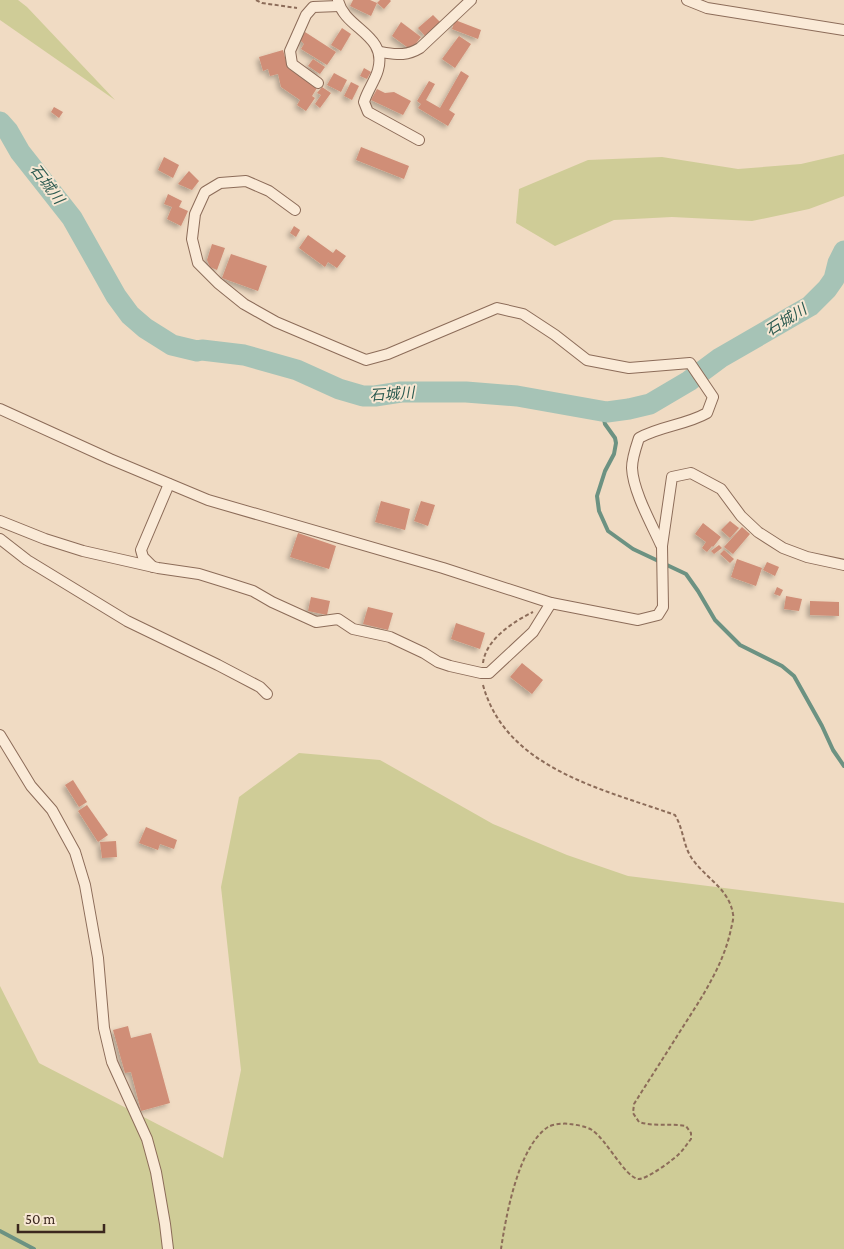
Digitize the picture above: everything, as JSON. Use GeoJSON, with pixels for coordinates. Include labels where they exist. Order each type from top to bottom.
{"type":"FeatureCollection","features":[{"type":"Feature","properties":{"kind":"street"},"geometry":{"type":"LineString","coordinates":[[379,52],[402,55],[410,54],[420,48],[471,0]]}},
{"type":"Feature","properties":{"kind":"street"},"geometry":{"type":"LineString","coordinates":[[687,0],[707,8],[844,30]]}},
{"type":"Feature","properties":{"kind":"street"},"geometry":{"type":"LineString","coordinates":[[318,83],[292,64],[290,50],[312,7],[338,3],[350,20],[370,37],[379,52],[378,70],[364,102],[368,112],[419,140]]}},
{"type":"Feature","properties":{"kind":"street"},"geometry":{"type":"LineString","coordinates":[[295,210],[269,190],[246,181],[220,183],[205,192],[195,214],[192,239],[198,263],[218,283],[244,304],[276,322],[350,354],[366,360],[388,354],[497,308],[523,314],[555,335],[587,360],[629,368],[690,363],[712,396],[707,413],[695,420],[650,432],[639,438],[633,460],[632,468],[638,495],[662,546]]}},
{"type":"Feature","properties":{"kind":"street"},"geometry":{"type":"LineString","coordinates":[[0,409],[208,500],[443,568],[551,603],[638,620],[658,615],[663,608],[662,546],[672,477],[691,473],[721,489],[742,516],[758,532],[773,543],[807,557],[844,565]]}},
{"type":"Feature","properties":{"kind":"street"},"geometry":{"type":"LineString","coordinates":[[153,567],[143,557],[141,550],[169,484]]}},
{"type":"Feature","properties":{"kind":"street"},"geometry":{"type":"LineString","coordinates":[[0,521],[45,539],[83,550],[153,567],[199,574],[253,591],[316,622],[338,619],[353,629],[390,637],[424,653],[438,662],[481,674],[489,673],[524,642],[533,632],[551,603]]}},
{"type":"Feature","properties":{"kind":"street"},"geometry":{"type":"LineString","coordinates":[[0,539],[27,560],[127,621],[218,665],[260,687],[267,694]]}},
{"type":"Feature","properties":{"kind":"street"},"geometry":{"type":"LineString","coordinates":[[0,735],[31,786],[52,810],[75,852],[85,885],[98,958],[104,1028],[112,1062],[147,1139],[161,1198],[168,1249]]}},
{"type":"Feature","properties":{"kind":"path"},"geometry":{"type":"LineString","coordinates":[[256,0],[262,3],[284,5],[309,11]]}},
{"type":"Feature","properties":{"kind":"path"},"geometry":{"type":"LineString","coordinates":[[501,1249],[513,1191],[523,1162],[534,1141],[548,1126],[580,1125],[592,1130],[619,1160],[626,1172],[637,1178],[645,1178],[678,1155],[691,1139],[691,1133],[686,1126],[673,1124],[649,1125],[639,1122],[633,1114],[634,1104],[711,983],[727,945],[734,916],[730,903],[722,890],[692,859],[685,844],[681,825],[675,815],[585,782],[541,762],[513,738],[498,719],[484,692],[480,677],[484,655],[490,645],[514,621],[551,603]]}},
{"type":"Feature","properties":{"kind":"shaded area"},"geometry":{"type":"Polygon","coordinates":[[[0,0],[18,0],[27,7],[115,100],[0,20],[0,0]]]}},
{"type":"Feature","properties":{"kind":"shaded area"},"geometry":{"type":"Polygon","coordinates":[[[844,154],[844,196],[809,209],[752,221],[672,217],[614,220],[555,246],[516,223],[519,189],[588,160],[662,157],[738,169],[801,164],[844,154]]]}},
{"type":"Feature","properties":{"kind":"shaded area"},"geometry":{"type":"Polygon","coordinates":[[[299,753],[380,760],[493,824],[567,855],[628,876],[844,903],[844,1249],[0,1249],[0,986],[39,1063],[223,1158],[241,1070],[221,887],[239,797],[299,753]]]}},
{"type":"Feature","properties":{"kind":"building"},"geometry":{"type":"Polygon","coordinates":[[[353,0],[370,0],[377,3],[371,16],[350,6],[353,0]]]}},
{"type":"Feature","properties":{"kind":"building"},"geometry":{"type":"Polygon","coordinates":[[[380,0],[391,1],[384,9],[377,3],[380,0]]]}},
{"type":"Feature","properties":{"kind":"building"},"geometry":{"type":"Polygon","coordinates":[[[433,15],[440,22],[425,36],[418,28],[433,15]]]}},
{"type":"Feature","properties":{"kind":"building"},"geometry":{"type":"Polygon","coordinates":[[[455,20],[481,30],[478,39],[452,29],[455,20]]]}},
{"type":"Feature","properties":{"kind":"building"},"geometry":{"type":"Polygon","coordinates":[[[401,22],[421,37],[411,50],[392,36],[401,22]]]}},
{"type":"Feature","properties":{"kind":"building"},"geometry":{"type":"Polygon","coordinates":[[[342,28],[351,34],[341,51],[331,45],[342,28]]]}},
{"type":"Feature","properties":{"kind":"building"},"geometry":{"type":"Polygon","coordinates":[[[305,32],[336,52],[327,65],[301,49],[304,44],[300,40],[305,32]]]}},
{"type":"Feature","properties":{"kind":"building"},"geometry":{"type":"Polygon","coordinates":[[[459,36],[471,44],[455,68],[442,59],[459,36]]]}},
{"type":"Feature","properties":{"kind":"building"},"geometry":{"type":"Polygon","coordinates":[[[283,50],[288,68],[317,88],[312,96],[315,98],[306,111],[297,105],[300,100],[281,87],[278,74],[270,76],[268,69],[263,71],[259,57],[283,50]]]}},
{"type":"Feature","properties":{"kind":"building"},"geometry":{"type":"Polygon","coordinates":[[[313,59],[325,67],[320,74],[308,66],[313,59]]]}},
{"type":"Feature","properties":{"kind":"building"},"geometry":{"type":"Polygon","coordinates":[[[364,68],[371,72],[367,79],[360,76],[364,68]]]}},
{"type":"Feature","properties":{"kind":"building"},"geometry":{"type":"Polygon","coordinates":[[[461,71],[469,76],[449,110],[455,114],[448,126],[418,108],[421,104],[417,101],[429,81],[435,84],[426,100],[440,108],[461,71]]]}},
{"type":"Feature","properties":{"kind":"building"},"geometry":{"type":"Polygon","coordinates":[[[334,73],[347,80],[341,92],[327,85],[334,73]]]}},
{"type":"Feature","properties":{"kind":"building"},"geometry":{"type":"Polygon","coordinates":[[[351,82],[359,86],[352,100],[344,96],[351,82]]]}},
{"type":"Feature","properties":{"kind":"building"},"geometry":{"type":"Polygon","coordinates":[[[322,87],[331,93],[320,108],[315,104],[321,95],[317,93],[322,87]]]}},
{"type":"Feature","properties":{"kind":"building"},"geometry":{"type":"Polygon","coordinates":[[[377,89],[385,93],[394,92],[411,101],[403,115],[371,100],[377,89]]]}},
{"type":"Feature","properties":{"kind":"building"},"geometry":{"type":"Polygon","coordinates":[[[54,107],[63,112],[59,118],[51,112],[54,107]]]}},
{"type":"Feature","properties":{"kind":"building"},"geometry":{"type":"Polygon","coordinates":[[[361,147],[409,166],[404,179],[356,160],[361,147]]]}},
{"type":"Feature","properties":{"kind":"building"},"geometry":{"type":"Polygon","coordinates":[[[164,157],[179,165],[173,178],[158,170],[164,157]]]}},
{"type":"Feature","properties":{"kind":"building"},"geometry":{"type":"Polygon","coordinates":[[[189,171],[199,181],[192,190],[178,184],[189,171]]]}},
{"type":"Feature","properties":{"kind":"building"},"geometry":{"type":"Polygon","coordinates":[[[168,194],[182,201],[179,207],[188,211],[181,226],[167,219],[172,207],[164,204],[168,194]]]}},
{"type":"Feature","properties":{"kind":"building"},"geometry":{"type":"Polygon","coordinates":[[[294,226],[300,230],[296,237],[290,233],[294,226]]]}},
{"type":"Feature","properties":{"kind":"building"},"geometry":{"type":"Polygon","coordinates":[[[308,235],[333,253],[336,249],[346,256],[337,268],[328,262],[325,267],[299,248],[308,235]]]}},
{"type":"Feature","properties":{"kind":"building"},"geometry":{"type":"Polygon","coordinates":[[[212,244],[225,248],[217,270],[210,267],[207,260],[212,244]]]}},
{"type":"Feature","properties":{"kind":"building"},"geometry":{"type":"Polygon","coordinates":[[[231,254],[267,266],[258,291],[222,278],[231,254]]]}},
{"type":"Feature","properties":{"kind":"building"},"geometry":{"type":"Polygon","coordinates":[[[381,501],[410,509],[405,530],[375,522],[381,501]]]}},
{"type":"Feature","properties":{"kind":"building"},"geometry":{"type":"Polygon","coordinates":[[[421,501],[435,505],[428,526],[414,521],[421,501]]]}},
{"type":"Feature","properties":{"kind":"building"},"geometry":{"type":"Polygon","coordinates":[[[730,521],[739,528],[730,538],[721,530],[730,521]]]}},
{"type":"Feature","properties":{"kind":"building"},"geometry":{"type":"Polygon","coordinates":[[[703,523],[721,537],[707,552],[702,548],[706,542],[695,534],[703,523]]]}},
{"type":"Feature","properties":{"kind":"building"},"geometry":{"type":"Polygon","coordinates":[[[742,527],[750,534],[733,554],[724,547],[742,527]]]}},
{"type":"Feature","properties":{"kind":"building"},"geometry":{"type":"Polygon","coordinates":[[[298,533],[336,546],[329,569],[290,557],[298,533]]]}},
{"type":"Feature","properties":{"kind":"building"},"geometry":{"type":"Polygon","coordinates":[[[719,545],[722,548],[714,554],[711,551],[719,545]]]}},
{"type":"Feature","properties":{"kind":"building"},"geometry":{"type":"Polygon","coordinates":[[[724,550],[734,559],[730,563],[720,554],[724,550]]]}},
{"type":"Feature","properties":{"kind":"building"},"geometry":{"type":"Polygon","coordinates":[[[737,559],[762,568],[756,586],[731,577],[737,559]]]}},
{"type":"Feature","properties":{"kind":"building"},"geometry":{"type":"Polygon","coordinates":[[[767,562],[779,567],[775,576],[763,570],[767,562]]]}},
{"type":"Feature","properties":{"kind":"building"},"geometry":{"type":"Polygon","coordinates":[[[777,587],[783,590],[780,596],[774,594],[777,587]]]}},
{"type":"Feature","properties":{"kind":"building"},"geometry":{"type":"Polygon","coordinates":[[[786,596],[802,599],[799,611],[784,609],[786,596]]]}},
{"type":"Feature","properties":{"kind":"building"},"geometry":{"type":"Polygon","coordinates":[[[311,597],[330,601],[327,615],[308,611],[311,597]]]}},
{"type":"Feature","properties":{"kind":"building"},"geometry":{"type":"Polygon","coordinates":[[[810,601],[839,602],[839,616],[810,615],[810,601]]]}},
{"type":"Feature","properties":{"kind":"building"},"geometry":{"type":"Polygon","coordinates":[[[368,607],[393,613],[388,630],[363,624],[368,607]]]}},
{"type":"Feature","properties":{"kind":"building"},"geometry":{"type":"Polygon","coordinates":[[[456,623],[485,633],[480,649],[451,639],[456,623]]]}},
{"type":"Feature","properties":{"kind":"building"},"geometry":{"type":"Polygon","coordinates":[[[522,663],[543,680],[532,694],[510,677],[522,663]]]}},
{"type":"Feature","properties":{"kind":"building"},"geometry":{"type":"Polygon","coordinates":[[[73,780],[87,802],[79,807],[65,785],[73,780]]]}},
{"type":"Feature","properties":{"kind":"building"},"geometry":{"type":"Polygon","coordinates":[[[87,805],[108,835],[98,842],[78,811],[87,805]]]}},
{"type":"Feature","properties":{"kind":"building"},"geometry":{"type":"Polygon","coordinates":[[[146,827],[177,840],[174,849],[160,844],[158,850],[139,843],[146,827]]]}},
{"type":"Feature","properties":{"kind":"building"},"geometry":{"type":"Polygon","coordinates":[[[116,841],[117,857],[102,858],[100,842],[116,841]]]}},
{"type":"Feature","properties":{"kind":"building"},"geometry":{"type":"Polygon","coordinates":[[[128,1026],[131,1038],[151,1033],[170,1103],[141,1111],[131,1072],[125,1073],[113,1030],[128,1026]]]}},
{"type":"Feature","properties":{"kind":"waterway","name":"石城川"},"geometry":{"type":"LineString","coordinates":[[0,122],[8,131],[20,152],[72,218],[116,296],[130,315],[145,328],[172,345],[197,351],[244,355],[297,370],[339,389],[363,396],[401,392],[466,392],[517,396],[607,412],[650,404],[689,381],[720,358],[810,306],[834,279],[838,263],[844,251]]}},
{"type":"Feature","properties":{"kind":"waterway"},"geometry":{"type":"LineString","coordinates":[[602,410],[605,424],[615,438],[616,443],[614,454],[605,471],[597,496],[599,511],[608,531],[633,549],[686,574],[715,620],[740,645],[782,666],[794,676],[833,750],[844,766]]}},
{"type":"Feature","properties":{"kind":"waterway"},"geometry":{"type":"LineString","coordinates":[[0,1231],[34,1249]]}}]}
